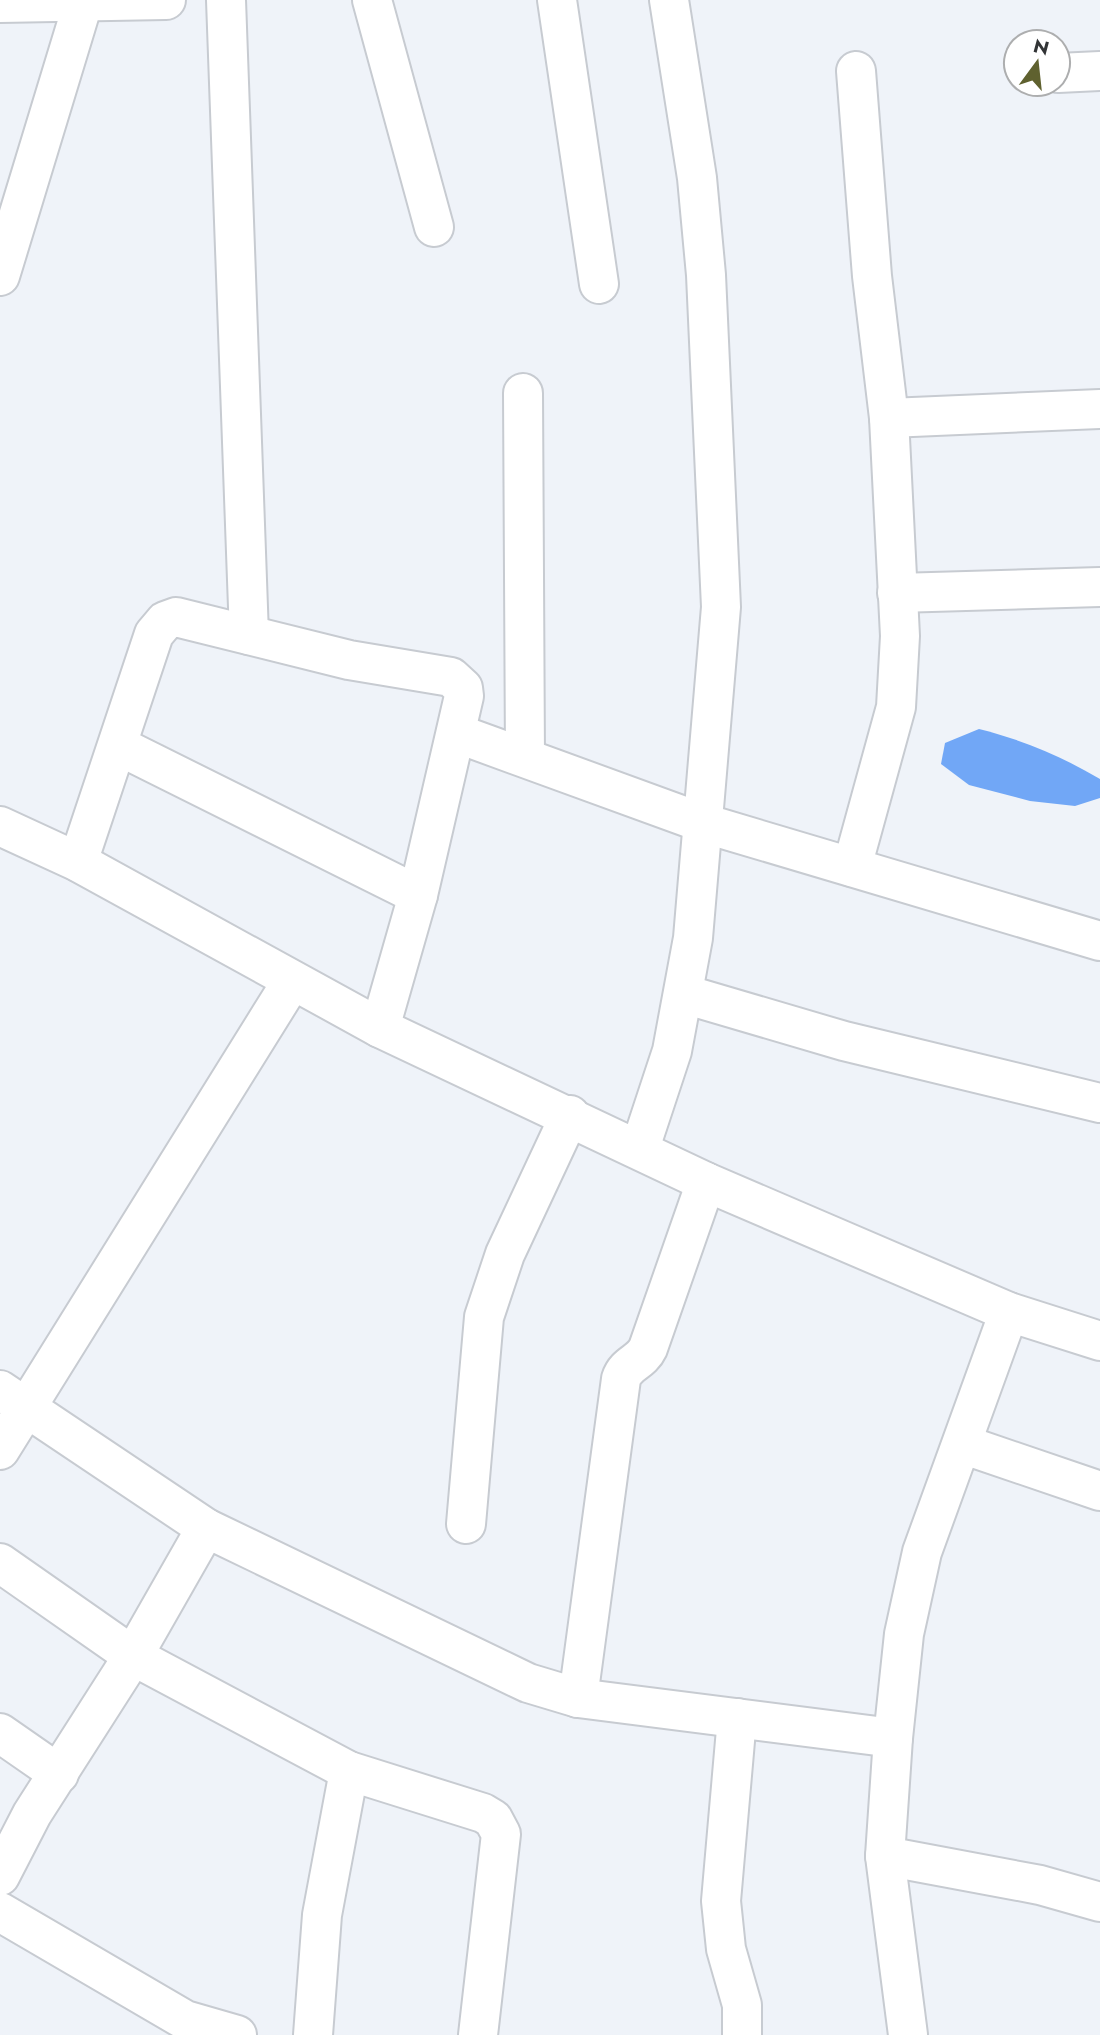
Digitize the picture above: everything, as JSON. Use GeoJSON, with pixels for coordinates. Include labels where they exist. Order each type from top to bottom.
{"type":"FeatureCollection","features":[{"type":"Feature","properties":{"kind":"street"},"geometry":{"type":"LineString","coordinates":[[0,3],[166,0]]}},
{"type":"Feature","properties":{"kind":"street"},"geometry":{"type":"LineString","coordinates":[[226,0],[249,635]]}},
{"type":"Feature","properties":{"kind":"street"},"geometry":{"type":"LineString","coordinates":[[372,0],[434,227]]}},
{"type":"Feature","properties":{"kind":"street"},"geometry":{"type":"LineString","coordinates":[[557,0],[600,285]]}},
{"type":"Feature","properties":{"kind":"street"},"geometry":{"type":"LineString","coordinates":[[640,1148],[663,1084],[684,994],[703,823],[721,607],[720,535],[698,178],[669,0]]}},
{"type":"Feature","properties":{"kind":"street"},"geometry":{"type":"LineString","coordinates":[[0,276],[83,3]]}},
{"type":"Feature","properties":{"kind":"street"},"geometry":{"type":"LineString","coordinates":[[852,867],[896,707],[900,666],[889,418],[872,276],[856,71]]}},
{"type":"Feature","properties":{"kind":"street"},"geometry":{"type":"LineString","coordinates":[[1072,72],[1100,71]]}},
{"type":"Feature","properties":{"kind":"street"},"geometry":{"type":"LineString","coordinates":[[523,393],[525,757]]}},
{"type":"Feature","properties":{"kind":"street"},"geometry":{"type":"LineString","coordinates":[[889,418],[1100,408]]}},
{"type":"Feature","properties":{"kind":"street"},"geometry":{"type":"LineString","coordinates":[[897,593],[1100,587]]}},
{"type":"Feature","properties":{"kind":"street"},"geometry":{"type":"LineString","coordinates":[[78,862],[154,634],[164,621],[176,617],[349,660],[451,677],[463,688],[456,733],[418,895],[380,1028]]}},
{"type":"Feature","properties":{"kind":"street"},"geometry":{"type":"LineString","coordinates":[[456,733],[703,823],[1100,941]]}},
{"type":"Feature","properties":{"kind":"street"},"geometry":{"type":"LineString","coordinates":[[118,746],[418,895]]}},
{"type":"Feature","properties":{"kind":"street"},"geometry":{"type":"LineString","coordinates":[[0,826],[78,862],[380,1028],[706,1181],[1009,1312],[1100,1341]]}},
{"type":"Feature","properties":{"kind":"street"},"geometry":{"type":"LineString","coordinates":[[0,1450],[13,1399],[292,981]]}},
{"type":"Feature","properties":{"kind":"street"},"geometry":{"type":"LineString","coordinates":[[684,994],[844,1041],[1100,1103]]}},
{"type":"Feature","properties":{"kind":"street"},"geometry":{"type":"LineString","coordinates":[[466,1524],[484,1317],[505,1254],[570,1115]]}},
{"type":"Feature","properties":{"kind":"street"},"geometry":{"type":"LineString","coordinates":[[579,1698],[621,1379],[628,1365],[640,1359],[648,1348],[706,1181]]}},
{"type":"Feature","properties":{"kind":"street"},"geometry":{"type":"LineString","coordinates":[[908,2035],[885,1856],[892,1738],[904,1634],[922,1552],[1009,1312]]}},
{"type":"Feature","properties":{"kind":"street"},"geometry":{"type":"LineString","coordinates":[[13,1399],[206,1528],[528,1683],[579,1698],[892,1738]]}},
{"type":"Feature","properties":{"kind":"street"},"geometry":{"type":"LineString","coordinates":[[962,1444],[1100,1491]]}},
{"type":"Feature","properties":{"kind":"street"},"geometry":{"type":"LineString","coordinates":[[0,1876],[21,1834],[133,1656],[206,1528]]}},
{"type":"Feature","properties":{"kind":"street"},"geometry":{"type":"LineString","coordinates":[[0,1563],[133,1656],[349,1770],[483,1813],[498,1826],[501,1834],[478,2035]]}},
{"type":"Feature","properties":{"kind":"street"},"geometry":{"type":"LineString","coordinates":[[737,1718],[721,1901],[726,1949],[742,2005],[742,2035]]}},
{"type":"Feature","properties":{"kind":"street"},"geometry":{"type":"LineString","coordinates":[[0,1733],[59,1774]]}},
{"type":"Feature","properties":{"kind":"street"},"geometry":{"type":"LineString","coordinates":[[313,2035],[322,1915],[349,1770]]}},
{"type":"Feature","properties":{"kind":"street"},"geometry":{"type":"LineString","coordinates":[[885,1856],[1040,1885],[1100,1902]]}},
{"type":"Feature","properties":{"kind":"street"},"geometry":{"type":"LineString","coordinates":[[0,1912],[185,2020],[237,2035]]}},
{"type":"Feature","properties":{"kind":"water"},"geometry":{"type":"Polygon","coordinates":[[[979,729],[1041,750],[1100,779],[1100,798],[1075,806],[1030,801],[969,785],[941,764],[945,743],[979,729]]]}}]}
